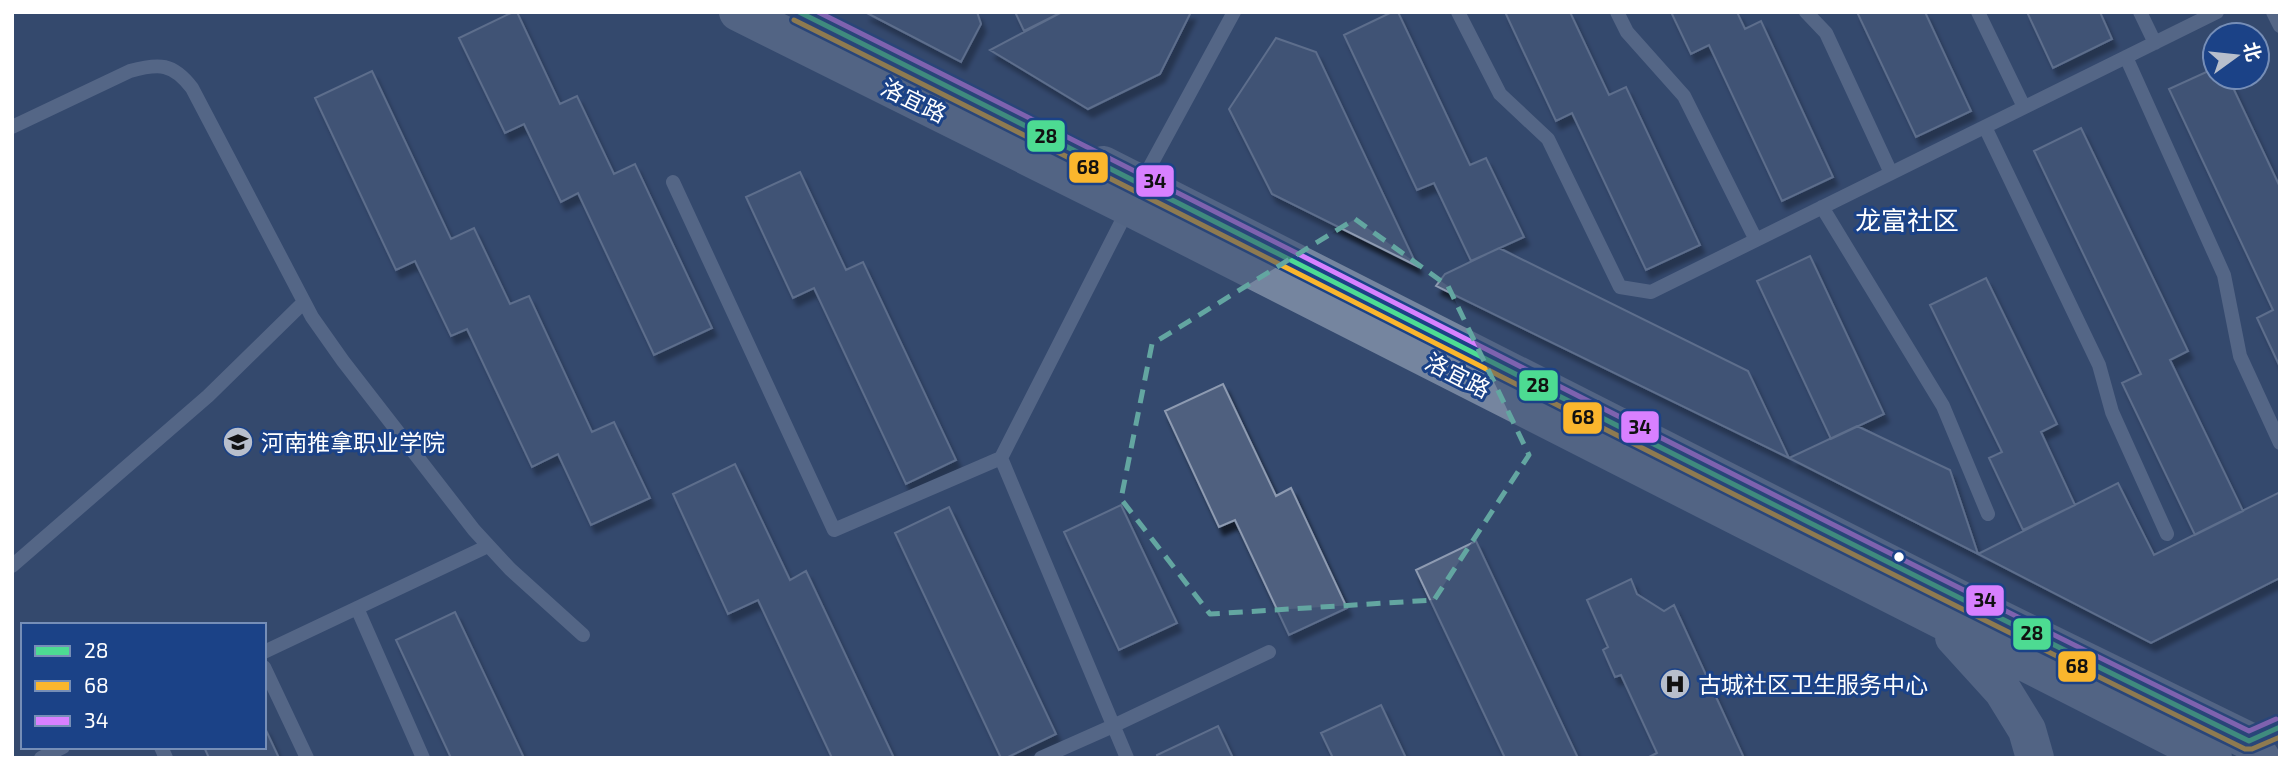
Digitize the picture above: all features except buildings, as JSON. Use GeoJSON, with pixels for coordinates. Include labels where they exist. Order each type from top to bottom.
{"type":"FeatureCollection","features":[{"type":"Feature","properties":{"kind":"street","name":"洛宜路"},"geometry":{"type":"LineString","coordinates":[[738,12],[1135,195],[1954,597],[2264,742]]}},
{"type":"Feature","properties":{"kind":"street","name":"洛宜路"},"geometry":{"type":"LineString","coordinates":[[798,12],[1135,195],[1938,620],[2205,756]]}},
{"type":"Feature","properties":{"kind":"street"},"geometry":{"type":"LineString","coordinates":[[1938,620],[2003,691],[2027,730],[2035,758]]}},
{"type":"Feature","properties":{"kind":"street"},"geometry":{"type":"LineString","coordinates":[[2205,756],[2264,742]]}},
{"type":"Feature","properties":{"kind":"lane"},"geometry":{"type":"LineString","coordinates":[[673,182],[834,530],[1001,458],[1135,195],[1234,12]]}},
{"type":"Feature","properties":{"kind":"lane"},"geometry":{"type":"LineString","coordinates":[[1458,12],[1500,94],[1548,139],[1620,287],[1651,292],[2217,12]]}},
{"type":"Feature","properties":{"kind":"lane"},"geometry":{"type":"LineString","coordinates":[[1617,12],[1627,32],[1684,96],[1756,240]]}},
{"type":"Feature","properties":{"kind":"lane"},"geometry":{"type":"LineString","coordinates":[[1806,12],[1826,33],[1891,173]]}},
{"type":"Feature","properties":{"kind":"lane"},"geometry":{"type":"LineString","coordinates":[[1978,12],[2024,107]]}},
{"type":"Feature","properties":{"kind":"lane"},"geometry":{"type":"LineString","coordinates":[[2140,12],[2155,43]]}},
{"type":"Feature","properties":{"kind":"lane"},"geometry":{"type":"LineString","coordinates":[[2273,12],[2280,26]]}},
{"type":"Feature","properties":{"kind":"lane"},"geometry":{"type":"LineString","coordinates":[[2126,57],[2224,275],[2240,356],[2280,443]]}},
{"type":"Feature","properties":{"kind":"lane"},"geometry":{"type":"LineString","coordinates":[[12,127],[130,71],[163,66],[180,73],[192,88],[304,302],[343,361],[488,546],[583,635]]}},
{"type":"Feature","properties":{"kind":"lane"},"geometry":{"type":"LineString","coordinates":[[1985,127],[2099,365],[2112,412],[2167,534]]}},
{"type":"Feature","properties":{"kind":"lane"},"geometry":{"type":"LineString","coordinates":[[1822,207],[1943,406],[1988,514]]}},
{"type":"Feature","properties":{"kind":"lane"},"geometry":{"type":"LineString","coordinates":[[12,566],[208,396],[304,302]]}},
{"type":"Feature","properties":{"kind":"lane"},"geometry":{"type":"LineString","coordinates":[[1001,458],[1127,758]]}},
{"type":"Feature","properties":{"kind":"lane"},"geometry":{"type":"LineString","coordinates":[[266,651],[488,546]]}},
{"type":"Feature","properties":{"kind":"lane"},"geometry":{"type":"LineString","coordinates":[[357,608],[423,758]]}},
{"type":"Feature","properties":{"kind":"lane"},"geometry":{"type":"LineString","coordinates":[[1041,758],[1269,652]]}},
{"type":"Feature","properties":{"kind":"lane"},"geometry":{"type":"LineString","coordinates":[[266,671],[307,758]]}},
{"type":"Feature","properties":{"kind":"lane"},"geometry":{"type":"LineString","coordinates":[[41,758],[60,749]]}},
{"type":"Feature","properties":{"kind":"highlighted area"},"geometry":{"type":"Polygon","coordinates":[[[1355,219],[1448,286],[1529,455],[1434,600],[1210,614],[1121,499],[1152,344],[1355,219]]]}},
{"type":"Feature","properties":{"kind":"transit line","name":"28"},"geometry":{"type":"LineString","coordinates":[[799,12],[1885,561],[2249,741],[2280,727]]}},
{"type":"Feature","properties":{"kind":"transit line","name":"34"},"geometry":{"type":"LineString","coordinates":[[818,12],[2249,731],[2276,719]]}},
{"type":"Feature","properties":{"kind":"transit line","name":"68"},"geometry":{"type":"LineString","coordinates":[[794,20],[1881,569],[2245,749],[2252,749],[2280,737]]}},
{"type":"Feature","properties":{"kind":"place","name":"河南推拿职业学院"},"geometry":{"type":"Point","coordinates":[238,442]}},
{"type":"Feature","properties":{"kind":"place","name":"古城社区卫生服务中心"},"geometry":{"type":"Point","coordinates":[1675,684]}},
{"type":"Feature","properties":{"kind":"district","name":"龙富社区"},"geometry":{"type":"Point","coordinates":[1907,219]}}]}
